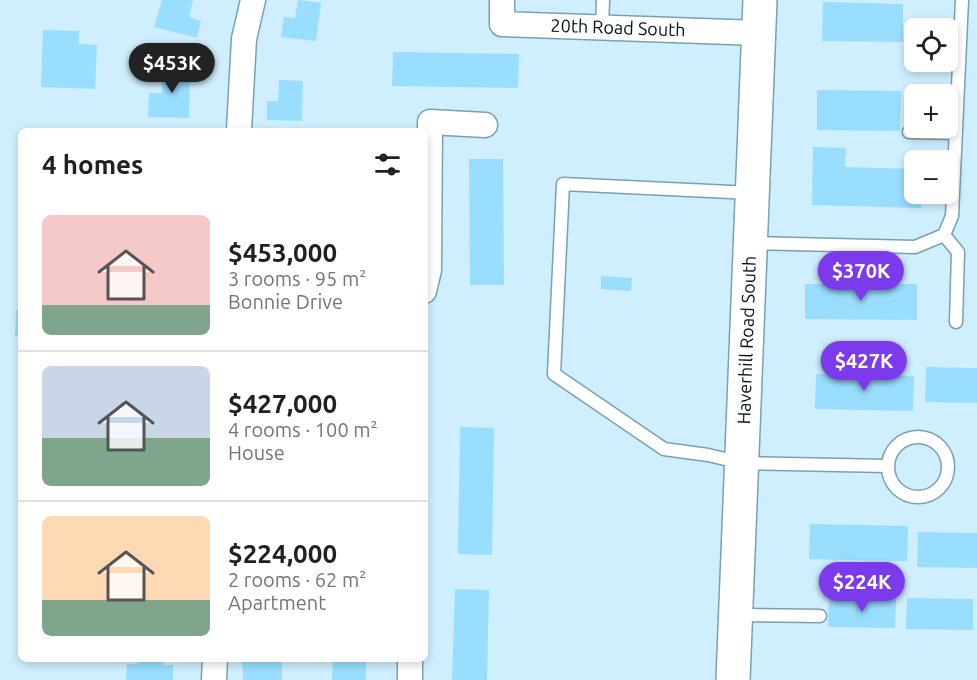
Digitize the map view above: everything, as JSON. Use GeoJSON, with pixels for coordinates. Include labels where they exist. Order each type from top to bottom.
{"type":"FeatureCollection","features":[{"type":"Feature","properties":{"kind":"street"},"geometry":{"type":"LineString","coordinates":[[239,128],[244,39],[253,0]]}},
{"type":"Feature","properties":{"kind":"street","name":"20th Road South"},"geometry":{"type":"LineString","coordinates":[[502,0],[502,24],[759,33]]}},
{"type":"Feature","properties":{"kind":"street","name":"Haverhill Road South"},"geometry":{"type":"LineString","coordinates":[[733,680],[760,0]]}},
{"type":"Feature","properties":{"kind":"street"},"geometry":{"type":"LineString","coordinates":[[428,274],[430,122],[485,125]]}},
{"type":"Feature","properties":{"kind":"street"},"geometry":{"type":"LineString","coordinates":[[214,680],[215,662]]}},
{"type":"Feature","properties":{"kind":"street"},"geometry":{"type":"LineString","coordinates":[[410,662],[410,680]]}},
{"type":"Feature","properties":{"kind":"lane"},"geometry":{"type":"LineString","coordinates":[[602,27],[603,0]]}},
{"type":"Feature","properties":{"kind":"lane"},"geometry":{"type":"LineString","coordinates":[[958,21],[962,0]]}},
{"type":"Feature","properties":{"kind":"lane"},"geometry":{"type":"LineString","coordinates":[[751,243],[915,247],[944,235],[952,216],[956,138]]}},
{"type":"Feature","properties":{"kind":"lane"},"geometry":{"type":"LineString","coordinates":[[753,193],[563,184],[554,374],[664,449],[708,455],[742,463],[888,466]]}},
{"type":"Feature","properties":{"kind":"lane"},"geometry":{"type":"LineString","coordinates":[[944,235],[958,252],[956,322]]}},
{"type":"Feature","properties":{"kind":"lane"},"geometry":{"type":"LineString","coordinates":[[919,437],[928,438],[944,450],[949,468],[943,485],[936,492],[918,497],[908,496],[893,484],[888,466],[894,449],[910,438],[919,437]]}},
{"type":"Feature","properties":{"kind":"lane"},"geometry":{"type":"LineString","coordinates":[[736,615],[820,616]]}},
{"type":"Feature","properties":{"kind":"building"},"geometry":{"type":"Polygon","coordinates":[[[162,0],[193,0],[189,17],[201,21],[197,38],[154,27],[162,0]]]}},
{"type":"Feature","properties":{"kind":"building"},"geometry":{"type":"Polygon","coordinates":[[[298,0],[321,3],[316,41],[281,37],[284,17],[295,18],[298,0]]]}},
{"type":"Feature","properties":{"kind":"building"},"geometry":{"type":"Polygon","coordinates":[[[823,2],[903,4],[903,42],[822,41],[823,2]]]}},
{"type":"Feature","properties":{"kind":"building"},"geometry":{"type":"Polygon","coordinates":[[[43,30],[79,31],[79,44],[97,45],[95,89],[41,87],[43,30]]]}},
{"type":"Feature","properties":{"kind":"building"},"geometry":{"type":"Polygon","coordinates":[[[393,52],[519,54],[518,88],[392,86],[393,52]]]}},
{"type":"Feature","properties":{"kind":"building"},"geometry":{"type":"Polygon","coordinates":[[[162,65],[190,66],[189,118],[148,117],[149,93],[162,93],[162,65]]]}},
{"type":"Feature","properties":{"kind":"building"},"geometry":{"type":"Polygon","coordinates":[[[279,80],[303,81],[302,121],[267,120],[267,101],[278,101],[279,80]]]}},
{"type":"Feature","properties":{"kind":"building"},"geometry":{"type":"Polygon","coordinates":[[[817,90],[901,91],[900,131],[817,130],[817,90]]]}},
{"type":"Feature","properties":{"kind":"building"},"geometry":{"type":"Polygon","coordinates":[[[813,147],[846,148],[845,167],[904,169],[904,204],[921,204],[921,208],[812,205],[813,147]]]}},
{"type":"Feature","properties":{"kind":"building"},"geometry":{"type":"Polygon","coordinates":[[[469,159],[503,159],[504,285],[470,285],[469,159]]]}},
{"type":"Feature","properties":{"kind":"building"},"geometry":{"type":"Polygon","coordinates":[[[601,276],[632,278],[631,291],[601,289],[601,276]]]}},
{"type":"Feature","properties":{"kind":"building"},"geometry":{"type":"Polygon","coordinates":[[[805,284],[917,284],[917,320],[805,319],[805,284]]]}},
{"type":"Feature","properties":{"kind":"building"},"geometry":{"type":"Polygon","coordinates":[[[16,310],[18,310],[18,336],[15,336],[16,310]]]}},
{"type":"Feature","properties":{"kind":"building"},"geometry":{"type":"Polygon","coordinates":[[[926,367],[977,368],[977,403],[925,402],[926,367]]]}},
{"type":"Feature","properties":{"kind":"building"},"geometry":{"type":"Polygon","coordinates":[[[816,374],[914,376],[913,411],[815,409],[816,374]]]}},
{"type":"Feature","properties":{"kind":"building"},"geometry":{"type":"Polygon","coordinates":[[[460,427],[494,428],[492,555],[458,554],[460,427]]]}},
{"type":"Feature","properties":{"kind":"building"},"geometry":{"type":"Polygon","coordinates":[[[810,524],[908,526],[907,561],[809,559],[810,524]]]}},
{"type":"Feature","properties":{"kind":"building"},"geometry":{"type":"Polygon","coordinates":[[[918,532],[977,533],[977,568],[917,567],[918,532]]]}},
{"type":"Feature","properties":{"kind":"building"},"geometry":{"type":"Polygon","coordinates":[[[455,589],[489,590],[487,680],[452,680],[455,589]]]}},
{"type":"Feature","properties":{"kind":"building"},"geometry":{"type":"Polygon","coordinates":[[[829,598],[896,599],[895,628],[828,627],[829,598]]]}},
{"type":"Feature","properties":{"kind":"building"},"geometry":{"type":"Polygon","coordinates":[[[907,598],[973,599],[973,630],[906,629],[907,598]]]}},
{"type":"Feature","properties":{"kind":"building"},"geometry":{"type":"Polygon","coordinates":[[[137,662],[163,662],[163,665],[173,665],[173,680],[126,680],[127,664],[137,664],[137,662]]]}},
{"type":"Feature","properties":{"kind":"building"},"geometry":{"type":"Polygon","coordinates":[[[242,662],[282,662],[282,680],[243,680],[242,662]]]}},
{"type":"Feature","properties":{"kind":"building"},"geometry":{"type":"Polygon","coordinates":[[[333,662],[366,662],[366,680],[332,680],[333,662]]]}}]}
